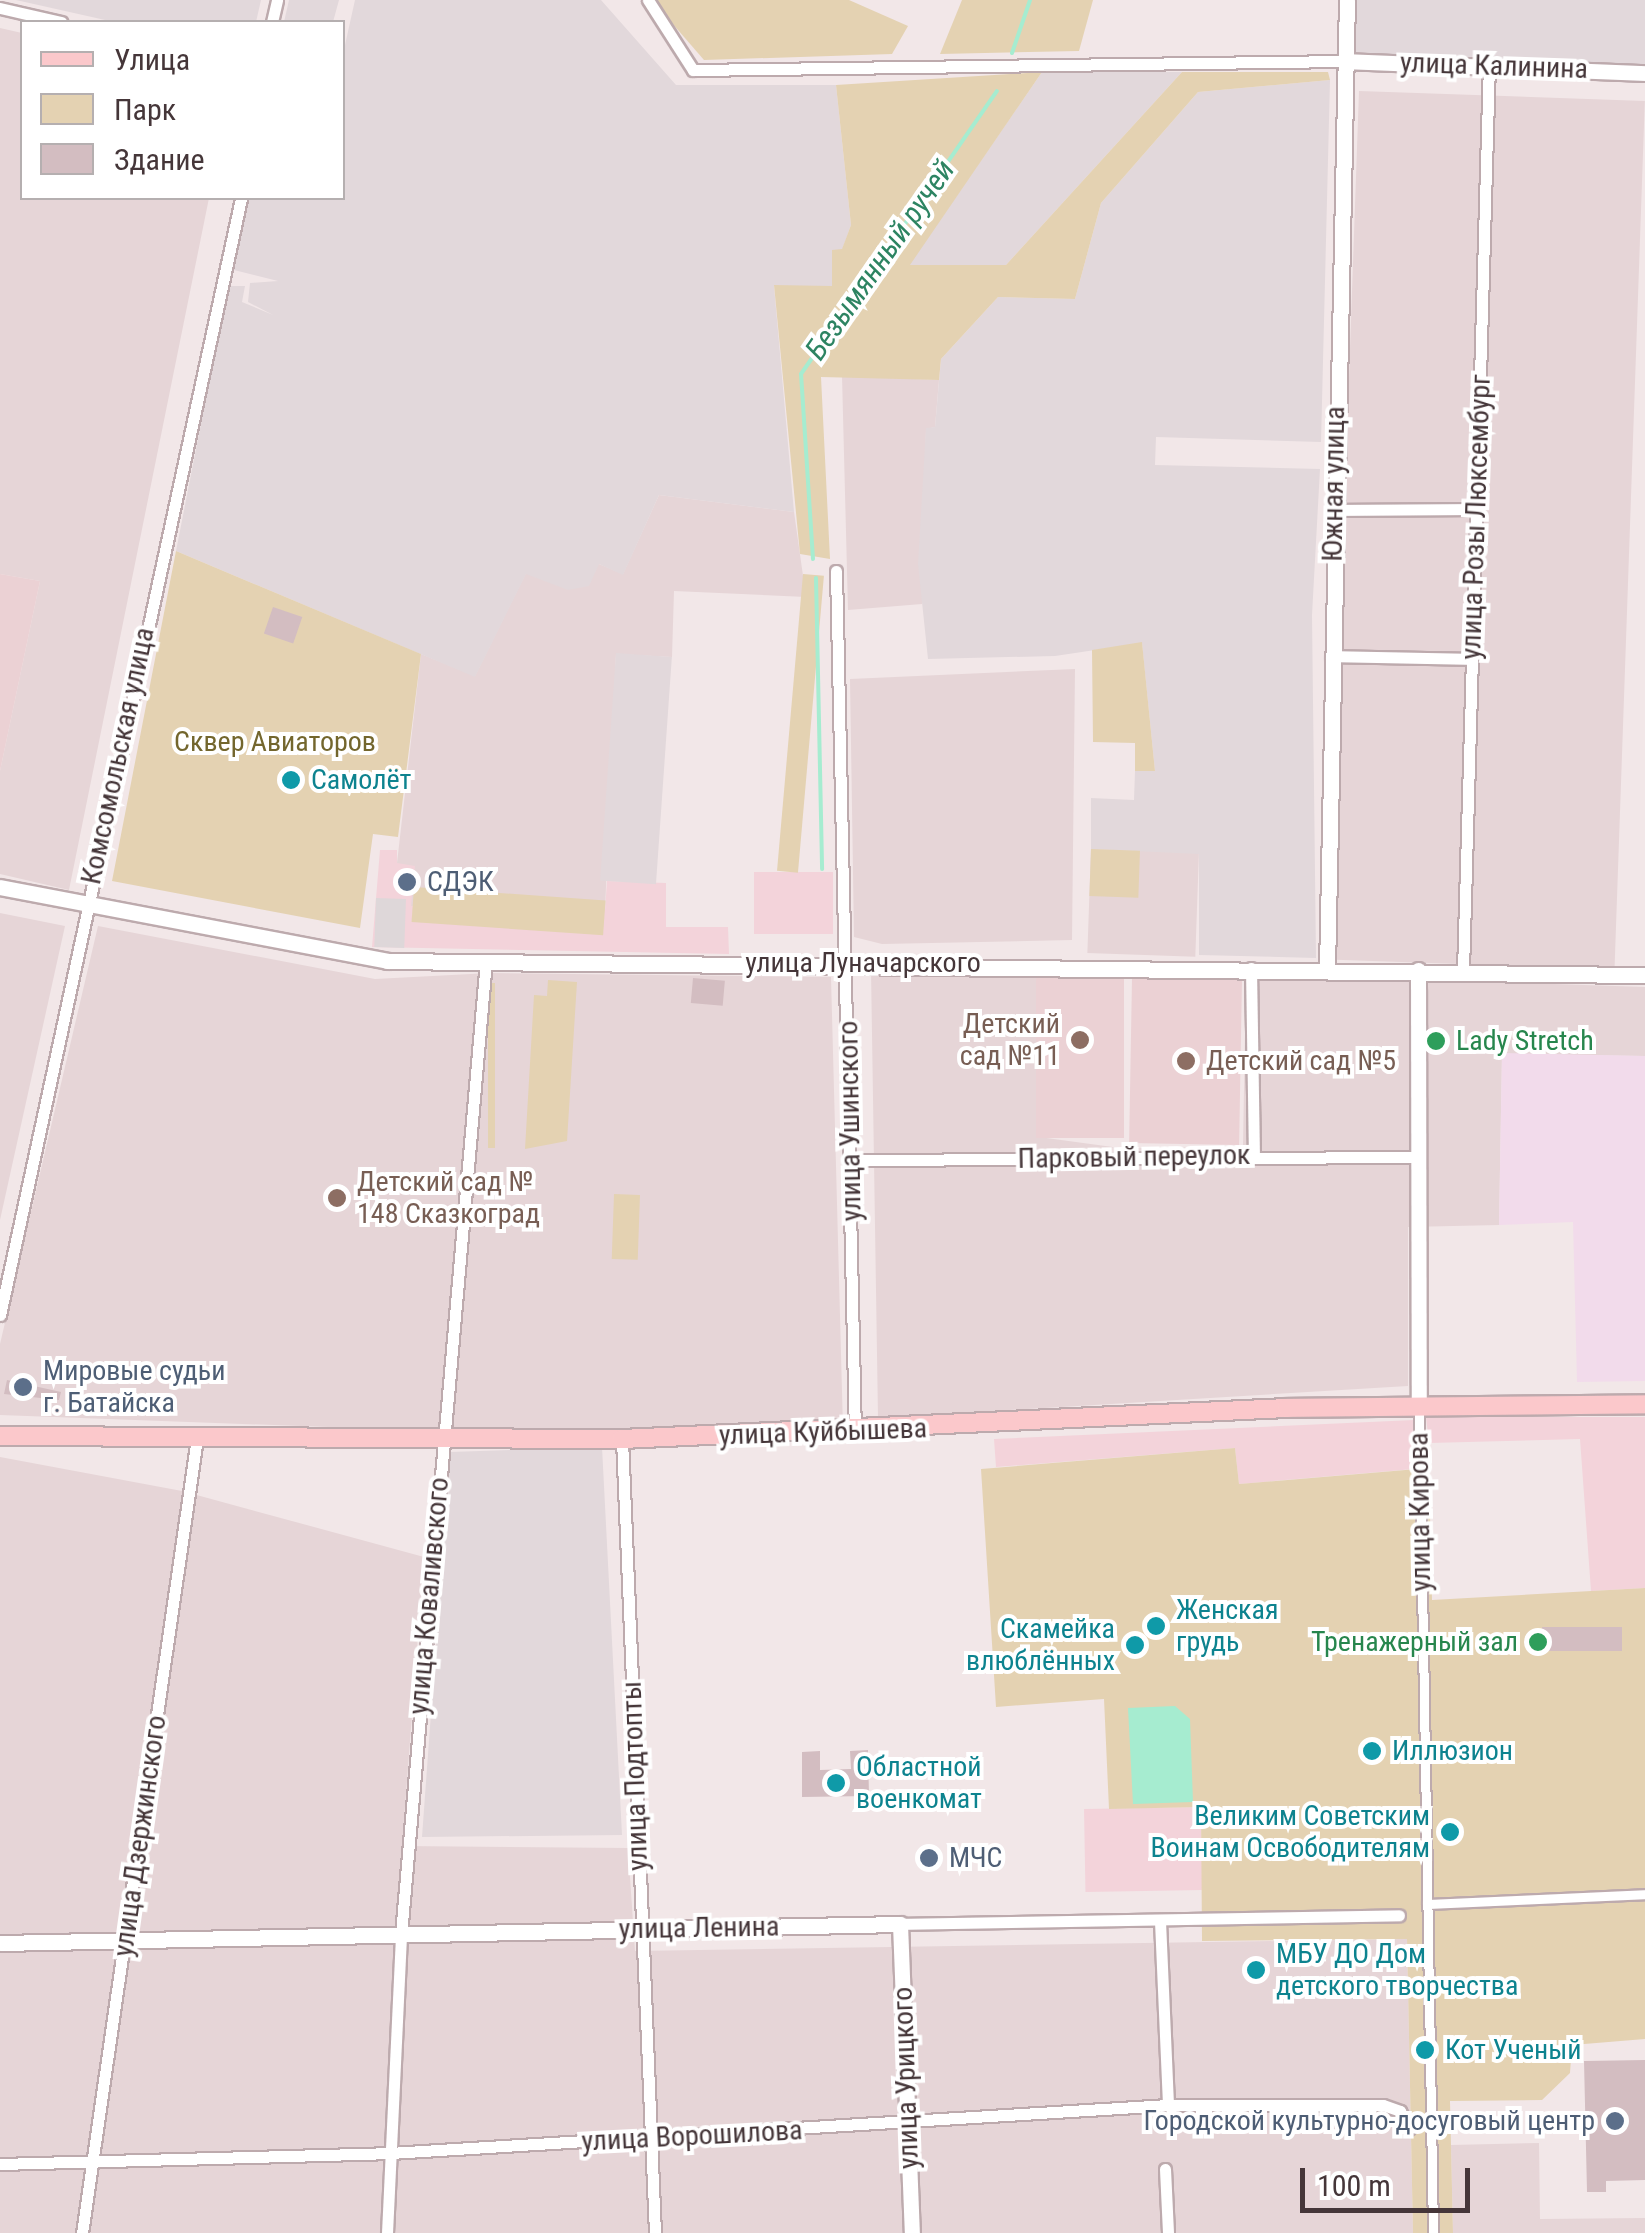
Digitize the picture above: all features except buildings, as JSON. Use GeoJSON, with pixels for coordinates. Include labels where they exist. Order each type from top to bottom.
{"type":"FeatureCollection","features":[{"type":"Feature","properties":{"kind":"main road","name":"улица Куйбышева"},"geometry":{"type":"LineString","coordinates":[[0,1436],[622,1439],[855,1432],[1419,1404],[1645,1404]]}},
{"type":"Feature","properties":{"kind":"street"},"geometry":{"type":"LineString","coordinates":[[648,0],[693,70],[1344,61]]}},
{"type":"Feature","properties":{"kind":"street","name":"Южная улица"},"geometry":{"type":"LineString","coordinates":[[1327,969],[1333,510],[1347,0]]}},
{"type":"Feature","properties":{"kind":"street"},"geometry":{"type":"LineString","coordinates":[[0,8],[52,20]]}},
{"type":"Feature","properties":{"kind":"street","name":"улица Калинина"},"geometry":{"type":"LineString","coordinates":[[1344,61],[1645,73]]}},
{"type":"Feature","properties":{"kind":"street","name":"улица Розы Люксембург"},"geometry":{"type":"LineString","coordinates":[[1463,970],[1489,64]]}},
{"type":"Feature","properties":{"kind":"street","name":"Комсомольская улица"},"geometry":{"type":"LineString","coordinates":[[0,1315],[241,200]]}},
{"type":"Feature","properties":{"kind":"street"},"geometry":{"type":"LineString","coordinates":[[1333,510],[1476,509]]}},
{"type":"Feature","properties":{"kind":"street","name":"улица Ушинского"},"geometry":{"type":"LineString","coordinates":[[836,571],[855,1432]]}},
{"type":"Feature","properties":{"kind":"street"},"geometry":{"type":"LineString","coordinates":[[1330,656],[1472,659]]}},
{"type":"Feature","properties":{"kind":"street","name":"улица Луначарского"},"geometry":{"type":"LineString","coordinates":[[0,888],[367,959],[847,961],[1645,975]]}},
{"type":"Feature","properties":{"kind":"street","name":"улица Коваливского"},"geometry":{"type":"LineString","coordinates":[[387,2233],[401,1934],[486,960]]}},
{"type":"Feature","properties":{"kind":"street"},"geometry":{"type":"LineString","coordinates":[[1251,968],[1254,1156]]}},
{"type":"Feature","properties":{"kind":"street","name":"улица Кирова"},"geometry":{"type":"LineString","coordinates":[[1418,970],[1419,1404],[1433,2233]]}},
{"type":"Feature","properties":{"kind":"street","name":"Парковый переулок"},"geometry":{"type":"LineString","coordinates":[[850,1160],[1418,1157]]}},
{"type":"Feature","properties":{"kind":"street","name":"улица Дзержинского"},"geometry":{"type":"LineString","coordinates":[[82,2233],[196,1438]]}},
{"type":"Feature","properties":{"kind":"street","name":"улица Подтопты"},"geometry":{"type":"LineString","coordinates":[[622,1439],[655,2233]]}},
{"type":"Feature","properties":{"kind":"street"},"geometry":{"type":"LineString","coordinates":[[1427,1904],[1645,1894]]}},
{"type":"Feature","properties":{"kind":"street","name":"улица Ленина"},"geometry":{"type":"LineString","coordinates":[[0,1943],[1398,1915]]}},
{"type":"Feature","properties":{"kind":"street"},"geometry":{"type":"LineString","coordinates":[[1160,1920],[1168,2106]]}},
{"type":"Feature","properties":{"kind":"street","name":"улица Урицкого"},"geometry":{"type":"LineString","coordinates":[[900,1924],[912,2233]]}},
{"type":"Feature","properties":{"kind":"street","name":"улица Ворошилова"},"geometry":{"type":"LineString","coordinates":[[0,2164],[390,2154],[1168,2106],[1383,2105],[1400,2111],[1409,2129]]}},
{"type":"Feature","properties":{"kind":"street"},"geometry":{"type":"LineString","coordinates":[[1165,2168],[1168,2233]]}},
{"type":"Feature","properties":{"kind":"shaded area"},"geometry":{"type":"Polygon","coordinates":[[[16,0],[261,0],[256,20],[105,20],[16,0]]]}},
{"type":"Feature","properties":{"kind":"shaded area"},"geometry":{"type":"Polygon","coordinates":[[[289,0],[339,0],[334,20],[284,20],[289,0]]]}},
{"type":"Feature","properties":{"kind":"shaded area"},"geometry":{"type":"Polygon","coordinates":[[[355,0],[601,0],[676,85],[836,85],[851,225],[842,250],[832,251],[833,286],[774,286],[794,512],[659,495],[623,575],[599,564],[589,586],[568,590],[526,574],[475,677],[176,551],[228,286],[245,286],[242,302],[273,315],[248,302],[250,283],[278,281],[230,269],[245,200],[345,200],[345,45],[355,0]]]}},
{"type":"Feature","properties":{"kind":"shaded area"},"geometry":{"type":"Polygon","coordinates":[[[1356,0],[1645,0],[1645,69],[1356,56],[1356,0]]]}},
{"type":"Feature","properties":{"kind":"shaded area"},"geometry":{"type":"Polygon","coordinates":[[[0,28],[20,33],[20,200],[209,200],[69,890],[0,874],[0,771],[40,581],[0,574],[0,28]]]}},
{"type":"Feature","properties":{"kind":"shaded area"},"geometry":{"type":"Polygon","coordinates":[[[1042,72],[1182,72],[1006,265],[909,265],[1042,72]]]}},
{"type":"Feature","properties":{"kind":"shaded area"},"geometry":{"type":"Polygon","coordinates":[[[1330,80],[1321,442],[1156,437],[1155,465],[1320,469],[1312,615],[1316,958],[1199,955],[1199,854],[1091,849],[1091,798],[1134,800],[1135,771],[1155,771],[1142,643],[1055,656],[928,659],[918,564],[926,428],[935,427],[941,359],[998,297],[1075,299],[1101,203],[1198,92],[1330,80]]]}},
{"type":"Feature","properties":{"kind":"shaded area"},"geometry":{"type":"Polygon","coordinates":[[[1359,91],[1645,101],[1614,969],[1329,959],[1359,91]]]}},
{"type":"Feature","properties":{"kind":"shaded area"},"geometry":{"type":"Polygon","coordinates":[[[842,376],[939,380],[935,427],[926,429],[922,604],[848,610],[842,376]]]}},
{"type":"Feature","properties":{"kind":"shaded area"},"geometry":{"type":"Polygon","coordinates":[[[659,495],[794,512],[806,597],[674,591],[672,657],[616,654],[605,910],[411,907],[397,863],[421,654],[475,676],[526,573],[599,564],[623,574],[659,495]]]}},
{"type":"Feature","properties":{"kind":"shaded area"},"geometry":{"type":"Polygon","coordinates":[[[0,574],[40,581],[0,771],[0,574]]]}},
{"type":"Feature","properties":{"kind":"shaded area"},"geometry":{"type":"Polygon","coordinates":[[[616,653],[672,657],[656,884],[600,880],[616,653]]]}},
{"type":"Feature","properties":{"kind":"shaded area"},"geometry":{"type":"Polygon","coordinates":[[[1075,669],[1072,940],[882,944],[854,937],[850,679],[1075,669]]]}},
{"type":"Feature","properties":{"kind":"shaded area"},"geometry":{"type":"Polygon","coordinates":[[[1091,849],[1199,853],[1195,957],[1087,953],[1091,849]]]}},
{"type":"Feature","properties":{"kind":"shaded area"},"geometry":{"type":"Polygon","coordinates":[[[380,850],[397,850],[397,863],[415,866],[411,906],[605,910],[607,881],[666,883],[666,927],[728,927],[729,954],[372,947],[380,850]]]}},
{"type":"Feature","properties":{"kind":"shaded area"},"geometry":{"type":"Polygon","coordinates":[[[754,872],[833,872],[833,934],[754,934],[754,872]]]}},
{"type":"Feature","properties":{"kind":"shaded area"},"geometry":{"type":"Polygon","coordinates":[[[376,898],[406,899],[404,948],[374,947],[376,898]]]}},
{"type":"Feature","properties":{"kind":"shaded area"},"geometry":{"type":"Polygon","coordinates":[[[0,913],[65,926],[0,1220],[0,913]]]}},
{"type":"Feature","properties":{"kind":"shaded area"},"geometry":{"type":"Polygon","coordinates":[[[98,926],[375,979],[490,973],[831,977],[843,1429],[572,1436],[0,1415],[0,1344],[98,926]]]}},
{"type":"Feature","properties":{"kind":"shaded area"},"geometry":{"type":"Polygon","coordinates":[[[871,970],[1036,973],[1039,1137],[1120,1148],[1243,1147],[1246,974],[1645,987],[1645,1056],[1502,1054],[1499,1225],[1408,1227],[1408,1386],[878,1418],[871,970]]]}},
{"type":"Feature","properties":{"kind":"shaded area","name":"Детский сад №11"},"geometry":{"type":"Polygon","coordinates":[[[1036,973],[1124,973],[1124,1138],[1036,1138],[1036,973]]]}},
{"type":"Feature","properties":{"kind":"shaded area","name":"Детский сад №5"},"geometry":{"type":"Polygon","coordinates":[[[1132,978],[1242,980],[1239,1145],[1129,1143],[1132,978]]]}},
{"type":"Feature","properties":{"kind":"shaded area"},"geometry":{"type":"Polygon","coordinates":[[[1502,1053],[1645,1056],[1645,1381],[1577,1382],[1573,1222],[1499,1225],[1502,1053]]]}},
{"type":"Feature","properties":{"kind":"shaded area"},"geometry":{"type":"Polygon","coordinates":[[[1426,1417],[1645,1417],[1645,1588],[1591,1591],[1580,1439],[1429,1443],[1426,1417]]]}},
{"type":"Feature","properties":{"kind":"shaded area"},"geometry":{"type":"Polygon","coordinates":[[[1414,1420],[1414,1469],[1239,1484],[1235,1448],[996,1467],[994,1439],[1414,1420]]]}},
{"type":"Feature","properties":{"kind":"shaded area"},"geometry":{"type":"Polygon","coordinates":[[[602,1447],[622,1835],[422,1837],[450,1452],[602,1447]]]}},
{"type":"Feature","properties":{"kind":"shaded area"},"geometry":{"type":"Polygon","coordinates":[[[0,1457],[182,1491],[424,1557],[402,1846],[628,1848],[635,1951],[1407,1939],[1413,2233],[0,2233],[0,1457]]]}},
{"type":"Feature","properties":{"kind":"shaded area"},"geometry":{"type":"Polygon","coordinates":[[[1175,1706],[1190,1719],[1193,1802],[1133,1804],[1128,1708],[1175,1706]]]}},
{"type":"Feature","properties":{"kind":"shaded area"},"geometry":{"type":"Polygon","coordinates":[[[1201,1807],[1202,1890],[1085,1892],[1084,1809],[1201,1807]]]}},
{"type":"Feature","properties":{"kind":"shaded area"},"geometry":{"type":"Polygon","coordinates":[[[1539,2143],[1540,2219],[1645,2218],[1645,2233],[1453,2233],[1451,2145],[1539,2143]]]}},
{"type":"Feature","properties":{"kind":"green space"},"geometry":{"type":"Polygon","coordinates":[[[652,0],[849,0],[908,26],[892,54],[704,60],[652,0]]]}},
{"type":"Feature","properties":{"kind":"green space"},"geometry":{"type":"Polygon","coordinates":[[[962,0],[1093,0],[1079,51],[940,54],[962,0]]]}},
{"type":"Feature","properties":{"kind":"green space"},"geometry":{"type":"Polygon","coordinates":[[[1042,72],[910,265],[1006,265],[1182,72],[1328,72],[1330,80],[1198,92],[1101,203],[1075,299],[998,297],[941,359],[939,380],[821,377],[830,559],[800,554],[774,285],[832,286],[832,250],[842,249],[851,225],[836,85],[1042,72]]]}},
{"type":"Feature","properties":{"kind":"green space","name":"Сквер Авиаторов"},"geometry":{"type":"Polygon","coordinates":[[[176,551],[421,654],[398,837],[373,834],[360,928],[112,881],[176,551]]]}},
{"type":"Feature","properties":{"kind":"green space"},"geometry":{"type":"Polygon","coordinates":[[[803,574],[824,576],[798,873],[777,871],[803,574]]]}},
{"type":"Feature","properties":{"kind":"green space"},"geometry":{"type":"Polygon","coordinates":[[[1142,642],[1155,771],[1135,771],[1135,743],[1093,742],[1092,650],[1142,642]]]}},
{"type":"Feature","properties":{"kind":"green space"},"geometry":{"type":"Polygon","coordinates":[[[1091,849],[1140,851],[1138,898],[1089,896],[1091,849]]]}},
{"type":"Feature","properties":{"kind":"green space"},"geometry":{"type":"Polygon","coordinates":[[[414,887],[606,900],[603,935],[412,922],[414,887]]]}},
{"type":"Feature","properties":{"kind":"green space"},"geometry":{"type":"Polygon","coordinates":[[[548,980],[577,982],[567,1141],[525,1149],[534,995],[547,996],[548,980]]]}},
{"type":"Feature","properties":{"kind":"green space"},"geometry":{"type":"Polygon","coordinates":[[[488,983],[495,983],[495,1148],[488,1148],[488,983]]]}},
{"type":"Feature","properties":{"kind":"green space"},"geometry":{"type":"Polygon","coordinates":[[[614,1194],[640,1195],[638,1260],[612,1259],[614,1194]]]}},
{"type":"Feature","properties":{"kind":"green space"},"geometry":{"type":"Polygon","coordinates":[[[1235,1448],[1239,1484],[1429,1468],[1432,1600],[1645,1588],[1645,2039],[1572,2045],[1570,2073],[1542,2100],[1450,2101],[1453,2233],[1413,2233],[1407,1939],[1202,1941],[1201,1807],[1109,1809],[1104,1699],[996,1707],[981,1469],[1235,1448]]]}},
{"type":"Feature","properties":{"kind":"waterway","name":"Безымянный ручей"},"geometry":{"type":"LineString","coordinates":[[1012,53],[1030,0]]}},
{"type":"Feature","properties":{"kind":"waterway","name":"Безымянный ручей"},"geometry":{"type":"LineString","coordinates":[[813,559],[801,374],[997,91]]}},
{"type":"Feature","properties":{"kind":"waterway"},"geometry":{"type":"LineString","coordinates":[[816,578],[822,869]]}},
{"type":"Feature","properties":{"kind":"place","name":"Самолёт"},"geometry":{"type":"Point","coordinates":[291,780]}},
{"type":"Feature","properties":{"kind":"place","name":"СДЭК"},"geometry":{"type":"Point","coordinates":[407,882]}},
{"type":"Feature","properties":{"kind":"place","name":"Детский сад №11"},"geometry":{"type":"Point","coordinates":[1080,1040]}},
{"type":"Feature","properties":{"kind":"place","name":"Lady Stretch"},"geometry":{"type":"Point","coordinates":[1436,1041]}},
{"type":"Feature","properties":{"kind":"place","name":"Детский сад №5"},"geometry":{"type":"Point","coordinates":[1186,1061]}},
{"type":"Feature","properties":{"kind":"place","name":"Детский сад № 148 Сказкоград"},"geometry":{"type":"Point","coordinates":[337,1198]}},
{"type":"Feature","properties":{"kind":"place","name":"Мировые судьи г. Батайска"},"geometry":{"type":"Point","coordinates":[23,1387]}},
{"type":"Feature","properties":{"kind":"place","name":"Женская грудь"},"geometry":{"type":"Point","coordinates":[1156,1626]}},
{"type":"Feature","properties":{"kind":"place","name":"Тренажерный зал"},"geometry":{"type":"Point","coordinates":[1538,1642]}},
{"type":"Feature","properties":{"kind":"place","name":"Скамейка влюблённых"},"geometry":{"type":"Point","coordinates":[1135,1645]}},
{"type":"Feature","properties":{"kind":"place","name":"Иллюзион"},"geometry":{"type":"Point","coordinates":[1372,1751]}},
{"type":"Feature","properties":{"kind":"place","name":"Областной военкомат"},"geometry":{"type":"Point","coordinates":[836,1783]}},
{"type":"Feature","properties":{"kind":"place","name":"Великим Советским Воинам Освободителям"},"geometry":{"type":"Point","coordinates":[1450,1832]}},
{"type":"Feature","properties":{"kind":"place","name":"МЧС"},"geometry":{"type":"Point","coordinates":[929,1858]}},
{"type":"Feature","properties":{"kind":"place","name":"МБУ ДО Дом детского творчества"},"geometry":{"type":"Point","coordinates":[1256,1970]}},
{"type":"Feature","properties":{"kind":"place","name":"Кот Ученый"},"geometry":{"type":"Point","coordinates":[1425,2050]}},
{"type":"Feature","properties":{"kind":"place","name":"Городской культурно-досуговый центр"},"geometry":{"type":"Point","coordinates":[1615,2121]}}]}
